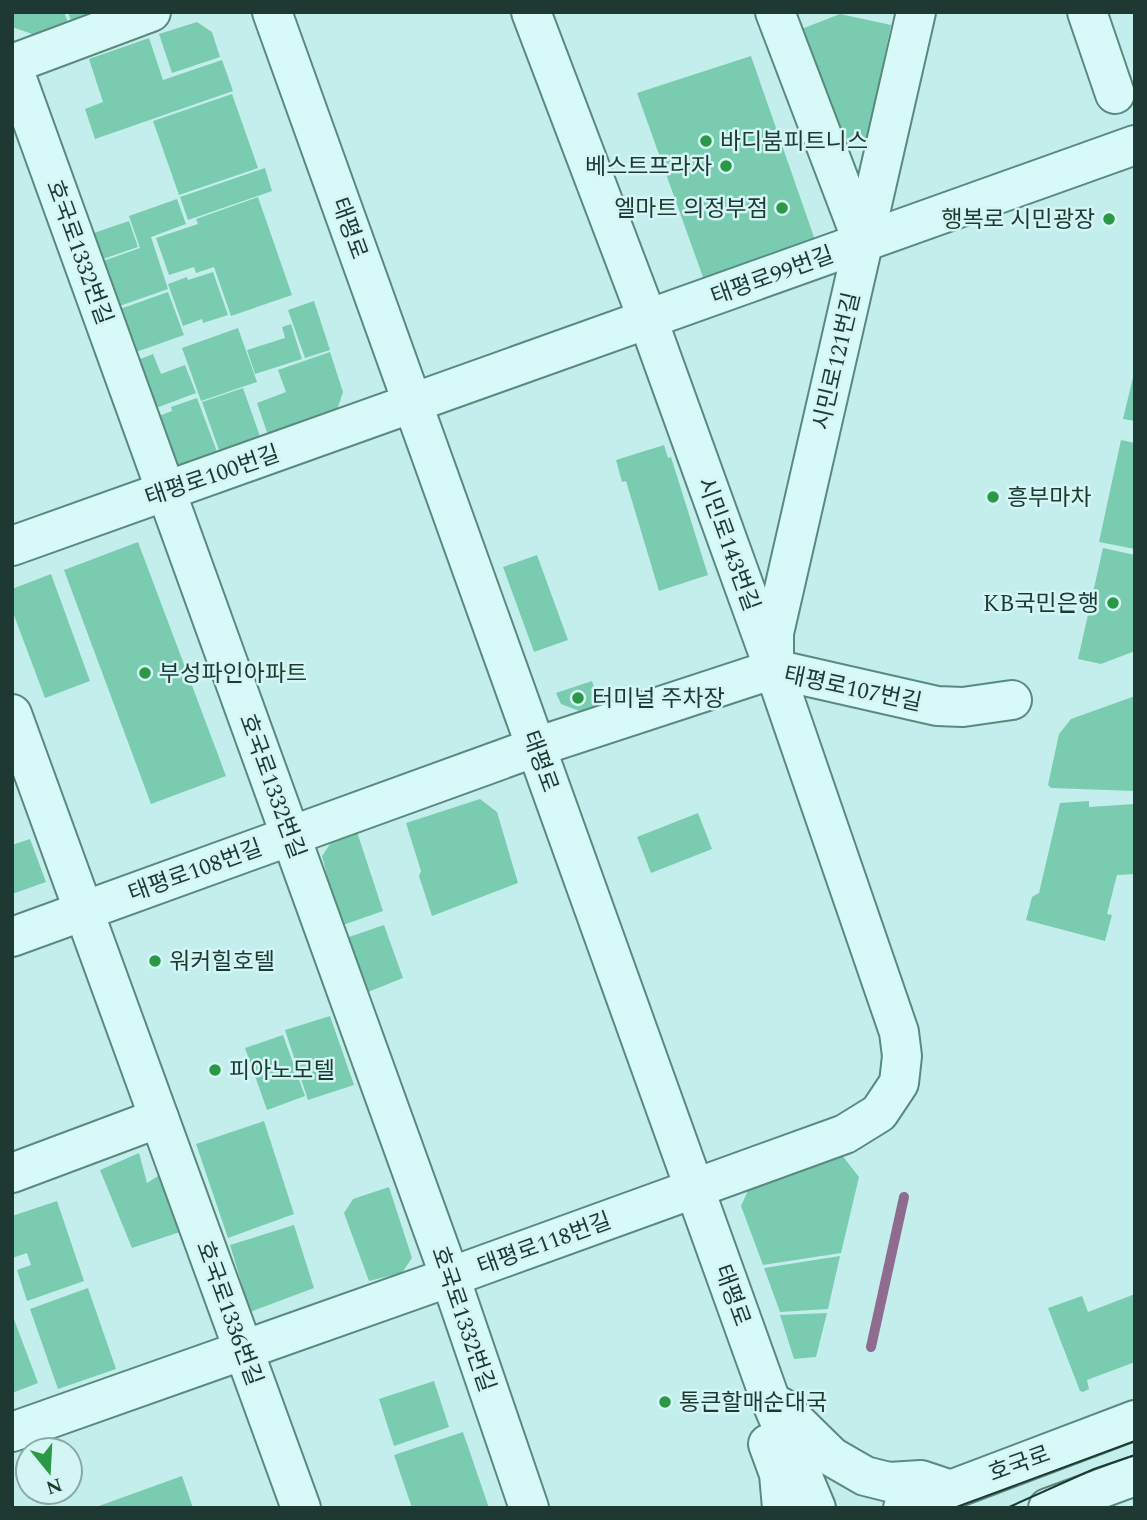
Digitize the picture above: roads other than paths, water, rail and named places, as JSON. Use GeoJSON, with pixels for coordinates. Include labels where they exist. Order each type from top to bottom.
{"type":"FeatureCollection","features":[{"type":"Feature","properties":{"kind":"street"},"geometry":{"type":"LineString","coordinates":[[12,64],[151,12]]}},
{"type":"Feature","properties":{"kind":"street","name":"태평로"},"geometry":{"type":"LineString","coordinates":[[272,12],[769,1396],[816,1508]]}},
{"type":"Feature","properties":{"kind":"street","name":"시민로143번길"},"geometry":{"type":"LineString","coordinates":[[530,12],[648,320],[774,670],[898,1031],[902,1056],[899,1083]]}},
{"type":"Feature","properties":{"kind":"street"},"geometry":{"type":"LineString","coordinates":[[775,12],[863,243]]}},
{"type":"Feature","properties":{"kind":"street","name":"시민로121번길"},"geometry":{"type":"LineString","coordinates":[[774,670],[774,633],[916,12]]}},
{"type":"Feature","properties":{"kind":"street"},"geometry":{"type":"LineString","coordinates":[[1087,12],[1115,94]]}},
{"type":"Feature","properties":{"kind":"street","name":"호국로1332번길"},"geometry":{"type":"LineString","coordinates":[[12,64],[450,1277],[529,1508]]}},
{"type":"Feature","properties":{"kind":"street","name":"태평로99번길"},"geometry":{"type":"LineString","coordinates":[[413,403],[1133,146]]}},
{"type":"Feature","properties":{"kind":"street","name":"태평로100번길"},"geometry":{"type":"LineString","coordinates":[[12,546],[413,403]]}},
{"type":"Feature","properties":{"kind":"street","name":"태평로107번길"},"geometry":{"type":"LineString","coordinates":[[536,747],[774,670],[937,706],[963,707],[1012,700]]}},
{"type":"Feature","properties":{"kind":"street","name":"호국로1336번길"},"geometry":{"type":"LineString","coordinates":[[15,730],[84,911],[301,1508]]}},
{"type":"Feature","properties":{"kind":"street","name":"태평로108번길"},"geometry":{"type":"LineString","coordinates":[[12,937],[536,747]]}},
{"type":"Feature","properties":{"kind":"street","name":"태평로118번길"},"geometry":{"type":"LineString","coordinates":[[12,1432],[845,1133],[879,1113],[899,1083]]}},
{"type":"Feature","properties":{"kind":"street"},"geometry":{"type":"LineString","coordinates":[[12,1173],[159,1118]]}},
{"type":"Feature","properties":{"kind":"street"},"geometry":{"type":"LineString","coordinates":[[769,1396],[832,1457],[865,1476],[889,1482],[921,1480],[948,1489]]}},
{"type":"Feature","properties":{"kind":"street"},"geometry":{"type":"LineString","coordinates":[[769,1396],[768,1446],[779,1474],[782,1508]]}},
{"type":"Feature","properties":{"kind":"street","name":"호국로"},"geometry":{"type":"LineString","coordinates":[[903,1508],[1135,1420]]}},
{"type":"Feature","properties":{"kind":"street"},"geometry":{"type":"LineString","coordinates":[[1048,1508],[1135,1476]]}},
{"type":"Feature","properties":{"kind":"waterway"},"geometry":{"type":"LineString","coordinates":[[871,1347],[904,1197]]}},
{"type":"Feature","properties":{"kind":"tram line"},"geometry":{"type":"LineString","coordinates":[[954,1508],[1135,1441]]}},
{"type":"Feature","properties":{"kind":"tram line"},"geometry":{"type":"LineString","coordinates":[[1007,1508],[1094,1469],[1135,1455]]}},
{"type":"Feature","properties":{"kind":"place","name":"바디붐피트니스"},"geometry":{"type":"Point","coordinates":[706,141]}},
{"type":"Feature","properties":{"kind":"place","name":"베스트프라자"},"geometry":{"type":"Point","coordinates":[726,166]}},
{"type":"Feature","properties":{"kind":"place","name":"엘마트 의정부점"},"geometry":{"type":"Point","coordinates":[782,208]}},
{"type":"Feature","properties":{"kind":"place","name":"행복로 시민광장"},"geometry":{"type":"Point","coordinates":[1109,219]}},
{"type":"Feature","properties":{"kind":"place","name":"흥부마차"},"geometry":{"type":"Point","coordinates":[993,497]}},
{"type":"Feature","properties":{"kind":"place","name":"KB국민은행"},"geometry":{"type":"Point","coordinates":[1113,603]}},
{"type":"Feature","properties":{"kind":"place","name":"부성파인아파트"},"geometry":{"type":"Point","coordinates":[145,673]}},
{"type":"Feature","properties":{"kind":"place","name":"터미널 주차장"},"geometry":{"type":"Point","coordinates":[578,698]}},
{"type":"Feature","properties":{"kind":"place","name":"워커힐호텔"},"geometry":{"type":"Point","coordinates":[155,961]}},
{"type":"Feature","properties":{"kind":"place","name":"피아노모텔"},"geometry":{"type":"Point","coordinates":[215,1070]}},
{"type":"Feature","properties":{"kind":"place","name":"통큰할매순대국"},"geometry":{"type":"Point","coordinates":[665,1402]}}]}
